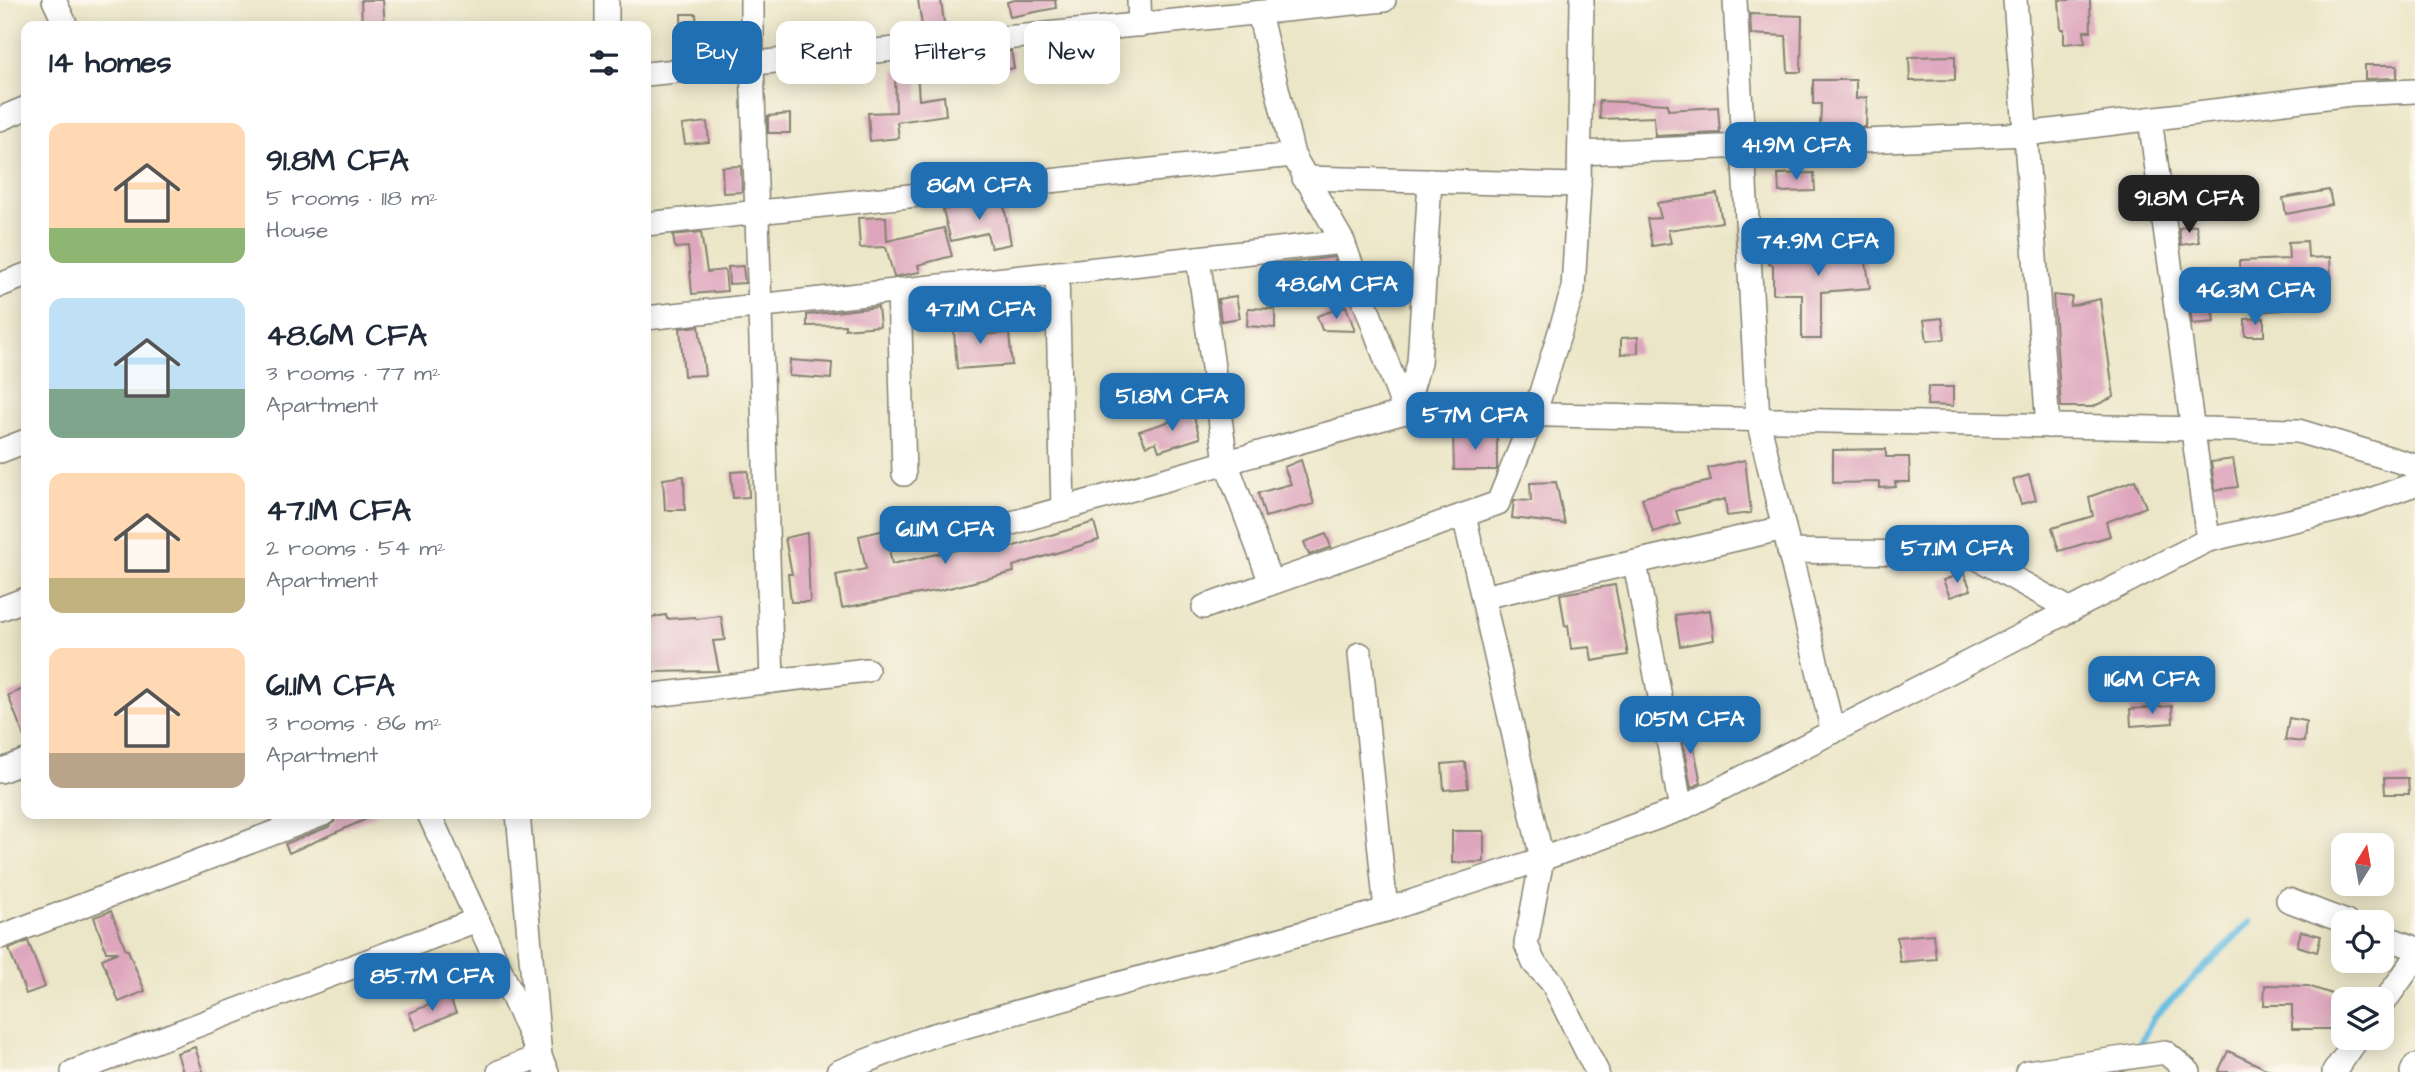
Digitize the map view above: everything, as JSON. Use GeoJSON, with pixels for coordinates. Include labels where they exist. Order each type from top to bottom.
{"type":"FeatureCollection","features":[{"type":"Feature","properties":{"kind":"street"},"geometry":{"type":"LineString","coordinates":[[54,0],[64,21]]}},
{"type":"Feature","properties":{"kind":"street"},"geometry":{"type":"LineString","coordinates":[[607,0],[607,21]]}},
{"type":"Feature","properties":{"kind":"street"},"geometry":{"type":"LineString","coordinates":[[752,0],[752,21]]}},
{"type":"Feature","properties":{"kind":"street"},"geometry":{"type":"LineString","coordinates":[[1139,0],[1140,25]]}},
{"type":"Feature","properties":{"kind":"street"},"geometry":{"type":"LineString","coordinates":[[762,62],[1384,0]]}},
{"type":"Feature","properties":{"kind":"street"},"geometry":{"type":"LineString","coordinates":[[1204,607],[1498,503],[1534,415],[1573,289],[1580,153],[1582,0]]}},
{"type":"Feature","properties":{"kind":"street"},"geometry":{"type":"LineString","coordinates":[[1735,0],[1758,420],[1833,732]]}},
{"type":"Feature","properties":{"kind":"street"},"geometry":{"type":"LineString","coordinates":[[2014,0],[2048,426]]}},
{"type":"Feature","properties":{"kind":"street"},"geometry":{"type":"LineString","coordinates":[[1259,13],[1293,155],[1343,242],[1405,412]]}},
{"type":"Feature","properties":{"kind":"street"},"geometry":{"type":"LineString","coordinates":[[651,73],[672,71]]}},
{"type":"Feature","properties":{"kind":"street"},"geometry":{"type":"LineString","coordinates":[[753,84],[772,681]]}},
{"type":"Feature","properties":{"kind":"street"},"geometry":{"type":"LineString","coordinates":[[1580,153],[2025,134],[2351,94],[2415,91]]}},
{"type":"Feature","properties":{"kind":"street"},"geometry":{"type":"LineString","coordinates":[[0,118],[21,110]]}},
{"type":"Feature","properties":{"kind":"street"},"geometry":{"type":"LineString","coordinates":[[2150,119],[2208,540]]}},
{"type":"Feature","properties":{"kind":"street"},"geometry":{"type":"LineString","coordinates":[[651,223],[1293,155]]}},
{"type":"Feature","properties":{"kind":"street"},"geometry":{"type":"LineString","coordinates":[[1304,178],[1579,185]]}},
{"type":"Feature","properties":{"kind":"street"},"geometry":{"type":"LineString","coordinates":[[1405,412],[1419,363],[1430,181]]}},
{"type":"Feature","properties":{"kind":"street"},"geometry":{"type":"LineString","coordinates":[[651,317],[1343,242]]}},
{"type":"Feature","properties":{"kind":"street"},"geometry":{"type":"LineString","coordinates":[[1198,258],[1226,462],[1271,583]]}},
{"type":"Feature","properties":{"kind":"street"},"geometry":{"type":"LineString","coordinates":[[1057,273],[1063,509]]}},
{"type":"Feature","properties":{"kind":"street"},"geometry":{"type":"LineString","coordinates":[[0,285],[21,277]]}},
{"type":"Feature","properties":{"kind":"street"},"geometry":{"type":"LineString","coordinates":[[899,290],[904,474]]}},
{"type":"Feature","properties":{"kind":"street"},"geometry":{"type":"LineString","coordinates":[[980,532],[1405,412],[2298,431],[2415,466]]}},
{"type":"Feature","properties":{"kind":"street"},"geometry":{"type":"LineString","coordinates":[[0,451],[21,443]]}},
{"type":"Feature","properties":{"kind":"street"},"geometry":{"type":"LineString","coordinates":[[838,1072],[928,1037],[1386,910],[1542,859],[1681,809],[2208,540],[2354,506],[2415,484]]}},
{"type":"Feature","properties":{"kind":"street"},"geometry":{"type":"LineString","coordinates":[[1464,514],[1542,859],[1526,944],[1534,963],[1552,982],[1597,1072]]}},
{"type":"Feature","properties":{"kind":"street"},"geometry":{"type":"LineString","coordinates":[[1483,597],[1635,563],[1786,539],[1970,554],[2070,610]]}},
{"type":"Feature","properties":{"kind":"street"},"geometry":{"type":"LineString","coordinates":[[1635,563],[1681,809]]}},
{"type":"Feature","properties":{"kind":"street"},"geometry":{"type":"LineString","coordinates":[[0,610],[21,601]]}},
{"type":"Feature","properties":{"kind":"street"},"geometry":{"type":"LineString","coordinates":[[1360,654],[1386,910]]}},
{"type":"Feature","properties":{"kind":"street"},"geometry":{"type":"LineString","coordinates":[[651,695],[867,670]]}},
{"type":"Feature","properties":{"kind":"street"},"geometry":{"type":"LineString","coordinates":[[0,772],[21,763]]}},
{"type":"Feature","properties":{"kind":"street"},"geometry":{"type":"LineString","coordinates":[[0,937],[310,819]]}},
{"type":"Feature","properties":{"kind":"street"},"geometry":{"type":"LineString","coordinates":[[431,819],[543,1064]]}},
{"type":"Feature","properties":{"kind":"street"},"geometry":{"type":"LineString","coordinates":[[518,819],[543,1064]]}},
{"type":"Feature","properties":{"kind":"street"},"geometry":{"type":"LineString","coordinates":[[2288,900],[2331,916]]}},
{"type":"Feature","properties":{"kind":"street"},"geometry":{"type":"LineString","coordinates":[[74,1072],[477,920]]}},
{"type":"Feature","properties":{"kind":"street"},"geometry":{"type":"LineString","coordinates":[[2394,940],[2415,948]]}},
{"type":"Feature","properties":{"kind":"street"},"geometry":{"type":"LineString","coordinates":[[2394,988],[2415,958]]}},
{"type":"Feature","properties":{"kind":"street"},"geometry":{"type":"LineString","coordinates":[[2334,1072],[2350,1050]]}},
{"type":"Feature","properties":{"kind":"street"},"geometry":{"type":"LineString","coordinates":[[2027,1072],[2165,1052],[2189,1072]]}},
{"type":"Feature","properties":{"kind":"street"},"geometry":{"type":"LineString","coordinates":[[499,1072],[543,1064]]}},
{"type":"Feature","properties":{"kind":"street"},"geometry":{"type":"LineString","coordinates":[[2413,1072],[2415,1066]]}},
{"type":"Feature","properties":{"kind":"building"},"geometry":{"type":"Polygon","coordinates":[[[361,0],[383,0],[385,21],[362,21],[361,0]]]}},
{"type":"Feature","properties":{"kind":"building"},"geometry":{"type":"Polygon","coordinates":[[[918,0],[941,0],[944,21],[921,21],[918,0]]]}},
{"type":"Feature","properties":{"kind":"building"},"geometry":{"type":"Polygon","coordinates":[[[1055,0],[1056,8],[1010,17],[1007,2],[1055,0]]]}},
{"type":"Feature","properties":{"kind":"building"},"geometry":{"type":"Polygon","coordinates":[[[2059,0],[2090,0],[2091,31],[2084,31],[2085,42],[2064,44],[2059,0]]]}},
{"type":"Feature","properties":{"kind":"building"},"geometry":{"type":"Polygon","coordinates":[[[681,14],[696,14],[696,21],[681,21],[681,14]]]}},
{"type":"Feature","properties":{"kind":"building"},"geometry":{"type":"Polygon","coordinates":[[[1750,14],[1802,16],[1801,72],[1788,72],[1786,36],[1751,34],[1750,14]]]}},
{"type":"Feature","properties":{"kind":"building"},"geometry":{"type":"Polygon","coordinates":[[[1010,51],[1014,68],[1010,69],[1010,51]]]}},
{"type":"Feature","properties":{"kind":"building"},"geometry":{"type":"Polygon","coordinates":[[[1955,56],[1955,80],[1910,81],[1909,57],[1955,56]]]}},
{"type":"Feature","properties":{"kind":"building"},"geometry":{"type":"Polygon","coordinates":[[[2365,65],[2397,65],[2397,78],[2365,79],[2365,65]]]}},
{"type":"Feature","properties":{"kind":"building"},"geometry":{"type":"Polygon","coordinates":[[[1813,80],[1856,80],[1856,99],[1867,97],[1866,127],[1820,129],[1821,104],[1813,104],[1813,80]]]}},
{"type":"Feature","properties":{"kind":"building"},"geometry":{"type":"Polygon","coordinates":[[[895,84],[918,84],[919,100],[944,96],[946,115],[897,122],[899,138],[870,141],[868,113],[896,112],[895,84]]]}},
{"type":"Feature","properties":{"kind":"building"},"geometry":{"type":"Polygon","coordinates":[[[1599,101],[1668,104],[1668,110],[1718,107],[1720,133],[1655,136],[1654,117],[1600,119],[1599,101]]]}},
{"type":"Feature","properties":{"kind":"building"},"geometry":{"type":"Polygon","coordinates":[[[790,114],[790,133],[768,133],[768,116],[790,114]]]}},
{"type":"Feature","properties":{"kind":"building"},"geometry":{"type":"Polygon","coordinates":[[[707,122],[709,142],[685,144],[682,125],[707,122]]]}},
{"type":"Feature","properties":{"kind":"building"},"geometry":{"type":"Polygon","coordinates":[[[741,166],[742,192],[723,193],[722,167],[741,166]]]}},
{"type":"Feature","properties":{"kind":"building"},"geometry":{"type":"Polygon","coordinates":[[[1814,173],[1815,191],[1779,192],[1778,174],[1814,173]]]}},
{"type":"Feature","properties":{"kind":"building"},"geometry":{"type":"Polygon","coordinates":[[[2329,190],[2332,205],[2286,214],[2283,198],[2329,190]]]}},
{"type":"Feature","properties":{"kind":"building"},"geometry":{"type":"Polygon","coordinates":[[[1717,194],[1722,222],[1668,230],[1671,243],[1652,246],[1647,219],[1661,218],[1657,203],[1717,194]]]}},
{"type":"Feature","properties":{"kind":"building"},"geometry":{"type":"Polygon","coordinates":[[[1003,200],[1011,244],[991,248],[987,233],[951,241],[943,210],[971,203],[1003,200]]]}},
{"type":"Feature","properties":{"kind":"building"},"geometry":{"type":"Polygon","coordinates":[[[886,217],[887,241],[944,228],[952,256],[918,265],[920,272],[894,277],[886,247],[860,248],[858,218],[886,217]]]}},
{"type":"Feature","properties":{"kind":"building"},"geometry":{"type":"Polygon","coordinates":[[[2196,225],[2199,242],[2181,245],[2179,228],[2196,225]]]}},
{"type":"Feature","properties":{"kind":"building"},"geometry":{"type":"Polygon","coordinates":[[[701,232],[707,272],[725,270],[727,291],[692,294],[688,247],[675,248],[673,235],[701,232]]]}},
{"type":"Feature","properties":{"kind":"building"},"geometry":{"type":"Polygon","coordinates":[[[2307,241],[2308,258],[2330,257],[2331,279],[2282,280],[2283,310],[2257,312],[2255,284],[2240,284],[2239,261],[2289,259],[2288,242],[2307,241]]]}},
{"type":"Feature","properties":{"kind":"building"},"geometry":{"type":"Polygon","coordinates":[[[1863,243],[1870,288],[1821,292],[1821,339],[1802,339],[1802,294],[1773,294],[1773,265],[1769,264],[1773,245],[1827,256],[1825,247],[1863,243]]]}},
{"type":"Feature","properties":{"kind":"building"},"geometry":{"type":"Polygon","coordinates":[[[1334,257],[1347,295],[1331,303],[1321,279],[1281,292],[1273,265],[1334,257]]]}},
{"type":"Feature","properties":{"kind":"building"},"geometry":{"type":"Polygon","coordinates":[[[743,266],[745,283],[729,284],[728,267],[743,266]]]}},
{"type":"Feature","properties":{"kind":"building"},"geometry":{"type":"Polygon","coordinates":[[[2210,289],[2214,322],[2192,324],[2188,292],[2210,289]]]}},
{"type":"Feature","properties":{"kind":"building"},"geometry":{"type":"Polygon","coordinates":[[[2053,295],[2072,297],[2070,306],[2100,299],[2114,397],[2092,407],[2061,407],[2053,295]]]}},
{"type":"Feature","properties":{"kind":"building"},"geometry":{"type":"Polygon","coordinates":[[[1236,296],[1240,318],[1221,321],[1218,299],[1236,296]]]}},
{"type":"Feature","properties":{"kind":"building"},"geometry":{"type":"Polygon","coordinates":[[[1346,306],[1355,331],[1322,330],[1317,316],[1346,306]]]}},
{"type":"Feature","properties":{"kind":"building"},"geometry":{"type":"Polygon","coordinates":[[[878,307],[880,326],[845,329],[845,325],[807,326],[807,315],[878,307]]]}},
{"type":"Feature","properties":{"kind":"building"},"geometry":{"type":"Polygon","coordinates":[[[1248,308],[1275,309],[1275,328],[1247,326],[1248,308]]]}},
{"type":"Feature","properties":{"kind":"building"},"geometry":{"type":"Polygon","coordinates":[[[979,318],[980,335],[1009,333],[1012,365],[957,369],[953,319],[979,318]]]}},
{"type":"Feature","properties":{"kind":"building"},"geometry":{"type":"Polygon","coordinates":[[[1942,318],[1945,339],[1927,341],[1924,320],[1942,318]]]}},
{"type":"Feature","properties":{"kind":"building"},"geometry":{"type":"Polygon","coordinates":[[[2264,318],[2264,336],[2245,336],[2245,319],[2264,318]]]}},
{"type":"Feature","properties":{"kind":"building"},"geometry":{"type":"Polygon","coordinates":[[[699,326],[705,375],[684,376],[680,328],[699,326]]]}},
{"type":"Feature","properties":{"kind":"building"},"geometry":{"type":"Polygon","coordinates":[[[1638,337],[1638,353],[1621,354],[1621,338],[1638,337]]]}},
{"type":"Feature","properties":{"kind":"building"},"geometry":{"type":"Polygon","coordinates":[[[790,360],[832,363],[831,379],[789,376],[790,360]]]}},
{"type":"Feature","properties":{"kind":"building"},"geometry":{"type":"Polygon","coordinates":[[[1928,387],[1953,387],[1953,406],[1927,405],[1928,387]]]}},
{"type":"Feature","properties":{"kind":"building"},"geometry":{"type":"Polygon","coordinates":[[[1193,414],[1200,438],[1159,451],[1156,442],[1146,446],[1139,431],[1193,414]]]}},
{"type":"Feature","properties":{"kind":"building"},"geometry":{"type":"Polygon","coordinates":[[[1497,433],[1497,470],[1454,470],[1453,434],[1497,433]]]}},
{"type":"Feature","properties":{"kind":"building"},"geometry":{"type":"Polygon","coordinates":[[[1886,449],[1886,457],[1909,457],[1910,482],[1895,482],[1896,487],[1880,488],[1880,482],[1833,483],[1833,450],[1886,449]]]}},
{"type":"Feature","properties":{"kind":"building"},"geometry":{"type":"Polygon","coordinates":[[[2233,459],[2238,487],[2215,490],[2211,462],[2233,459]]]}},
{"type":"Feature","properties":{"kind":"building"},"geometry":{"type":"Polygon","coordinates":[[[1301,460],[1314,504],[1265,517],[1258,493],[1291,484],[1284,467],[1301,460]]]}},
{"type":"Feature","properties":{"kind":"building"},"geometry":{"type":"Polygon","coordinates":[[[1745,460],[1751,513],[1727,516],[1725,499],[1676,511],[1680,524],[1653,532],[1642,498],[1711,481],[1708,468],[1745,460]]]}},
{"type":"Feature","properties":{"kind":"building"},"geometry":{"type":"Polygon","coordinates":[[[748,471],[749,497],[733,498],[731,472],[748,471]]]}},
{"type":"Feature","properties":{"kind":"building"},"geometry":{"type":"Polygon","coordinates":[[[2029,475],[2036,500],[2021,504],[2013,480],[2029,475]]]}},
{"type":"Feature","properties":{"kind":"building"},"geometry":{"type":"Polygon","coordinates":[[[684,476],[685,510],[665,510],[663,479],[684,476]]]}},
{"type":"Feature","properties":{"kind":"building"},"geometry":{"type":"Polygon","coordinates":[[[2135,480],[2146,507],[2106,522],[2110,536],[2059,551],[2052,528],[2093,516],[2089,497],[2135,480]]]}},
{"type":"Feature","properties":{"kind":"building"},"geometry":{"type":"Polygon","coordinates":[[[1556,482],[1565,524],[1512,518],[1514,500],[1531,501],[1530,483],[1556,482]]]}},
{"type":"Feature","properties":{"kind":"building"},"geometry":{"type":"Polygon","coordinates":[[[1094,522],[1099,540],[1013,566],[1014,572],[941,590],[842,608],[836,575],[866,569],[859,536],[885,530],[892,564],[1006,539],[1008,548],[1094,522]]]}},
{"type":"Feature","properties":{"kind":"building"},"geometry":{"type":"Polygon","coordinates":[[[807,533],[810,602],[791,602],[788,574],[792,574],[785,538],[807,533]]]}},
{"type":"Feature","properties":{"kind":"building"},"geometry":{"type":"Polygon","coordinates":[[[1326,534],[1331,547],[1309,555],[1304,542],[1326,534]]]}},
{"type":"Feature","properties":{"kind":"building"},"geometry":{"type":"Polygon","coordinates":[[[1964,573],[1971,590],[1950,597],[1943,580],[1964,573]]]}},
{"type":"Feature","properties":{"kind":"building"},"geometry":{"type":"Polygon","coordinates":[[[1615,585],[1628,655],[1592,661],[1590,647],[1571,649],[1560,594],[1615,585]]]}},
{"type":"Feature","properties":{"kind":"building"},"geometry":{"type":"Polygon","coordinates":[[[1710,610],[1714,640],[1680,646],[1675,615],[1710,610]]]}},
{"type":"Feature","properties":{"kind":"building"},"geometry":{"type":"Polygon","coordinates":[[[666,615],[667,619],[696,619],[721,616],[725,640],[713,641],[719,671],[651,672],[651,618],[666,615]]]}},
{"type":"Feature","properties":{"kind":"building"},"geometry":{"type":"Polygon","coordinates":[[[21,690],[21,729],[8,695],[21,690]]]}},
{"type":"Feature","properties":{"kind":"building"},"geometry":{"type":"Polygon","coordinates":[[[2172,706],[2173,723],[2131,726],[2130,709],[2172,706]]]}},
{"type":"Feature","properties":{"kind":"building"},"geometry":{"type":"Polygon","coordinates":[[[2289,718],[2306,721],[2304,742],[2285,740],[2289,718]]]}},
{"type":"Feature","properties":{"kind":"building"},"geometry":{"type":"Polygon","coordinates":[[[1689,724],[1701,783],[1691,788],[1680,726],[1689,724]]]}},
{"type":"Feature","properties":{"kind":"building"},"geometry":{"type":"Polygon","coordinates":[[[1465,762],[1468,788],[1444,790],[1442,764],[1465,762]]]}},
{"type":"Feature","properties":{"kind":"building"},"geometry":{"type":"Polygon","coordinates":[[[2384,778],[2408,778],[2409,794],[2385,794],[2384,778]]]}},
{"type":"Feature","properties":{"kind":"building"},"geometry":{"type":"Polygon","coordinates":[[[335,819],[367,819],[289,853],[285,844],[329,827],[335,819]]]}},
{"type":"Feature","properties":{"kind":"building"},"geometry":{"type":"Polygon","coordinates":[[[1452,831],[1484,831],[1484,862],[1452,863],[1452,831]]]}},
{"type":"Feature","properties":{"kind":"building"},"geometry":{"type":"Polygon","coordinates":[[[111,911],[145,991],[119,1002],[102,959],[118,952],[106,952],[94,917],[111,911]]]}},
{"type":"Feature","properties":{"kind":"building"},"geometry":{"type":"Polygon","coordinates":[[[2301,931],[2321,936],[2317,952],[2297,946],[2301,931]]]}},
{"type":"Feature","properties":{"kind":"building"},"geometry":{"type":"Polygon","coordinates":[[[1933,934],[1936,959],[1900,962],[1897,937],[1933,934]]]}},
{"type":"Feature","properties":{"kind":"building"},"geometry":{"type":"Polygon","coordinates":[[[28,941],[45,987],[26,994],[9,949],[28,941]]]}},
{"type":"Feature","properties":{"kind":"building"},"geometry":{"type":"Polygon","coordinates":[[[2265,985],[2308,986],[2331,994],[2331,1029],[2292,1029],[2292,1005],[2264,1005],[2265,985]]]}},
{"type":"Feature","properties":{"kind":"building"},"geometry":{"type":"Polygon","coordinates":[[[449,996],[456,1013],[416,1030],[409,1013],[449,996]]]}},
{"type":"Feature","properties":{"kind":"building"},"geometry":{"type":"Polygon","coordinates":[[[195,1047],[203,1072],[183,1072],[177,1053],[195,1047]]]}},
{"type":"Feature","properties":{"kind":"building"},"geometry":{"type":"Polygon","coordinates":[[[2228,1051],[2273,1072],[2218,1072],[2228,1051]]]}},
{"type":"Feature","properties":{"kind":"waterway"},"geometry":{"type":"LineString","coordinates":[[2137,1051],[2153,1018],[2250,922]]}}]}
